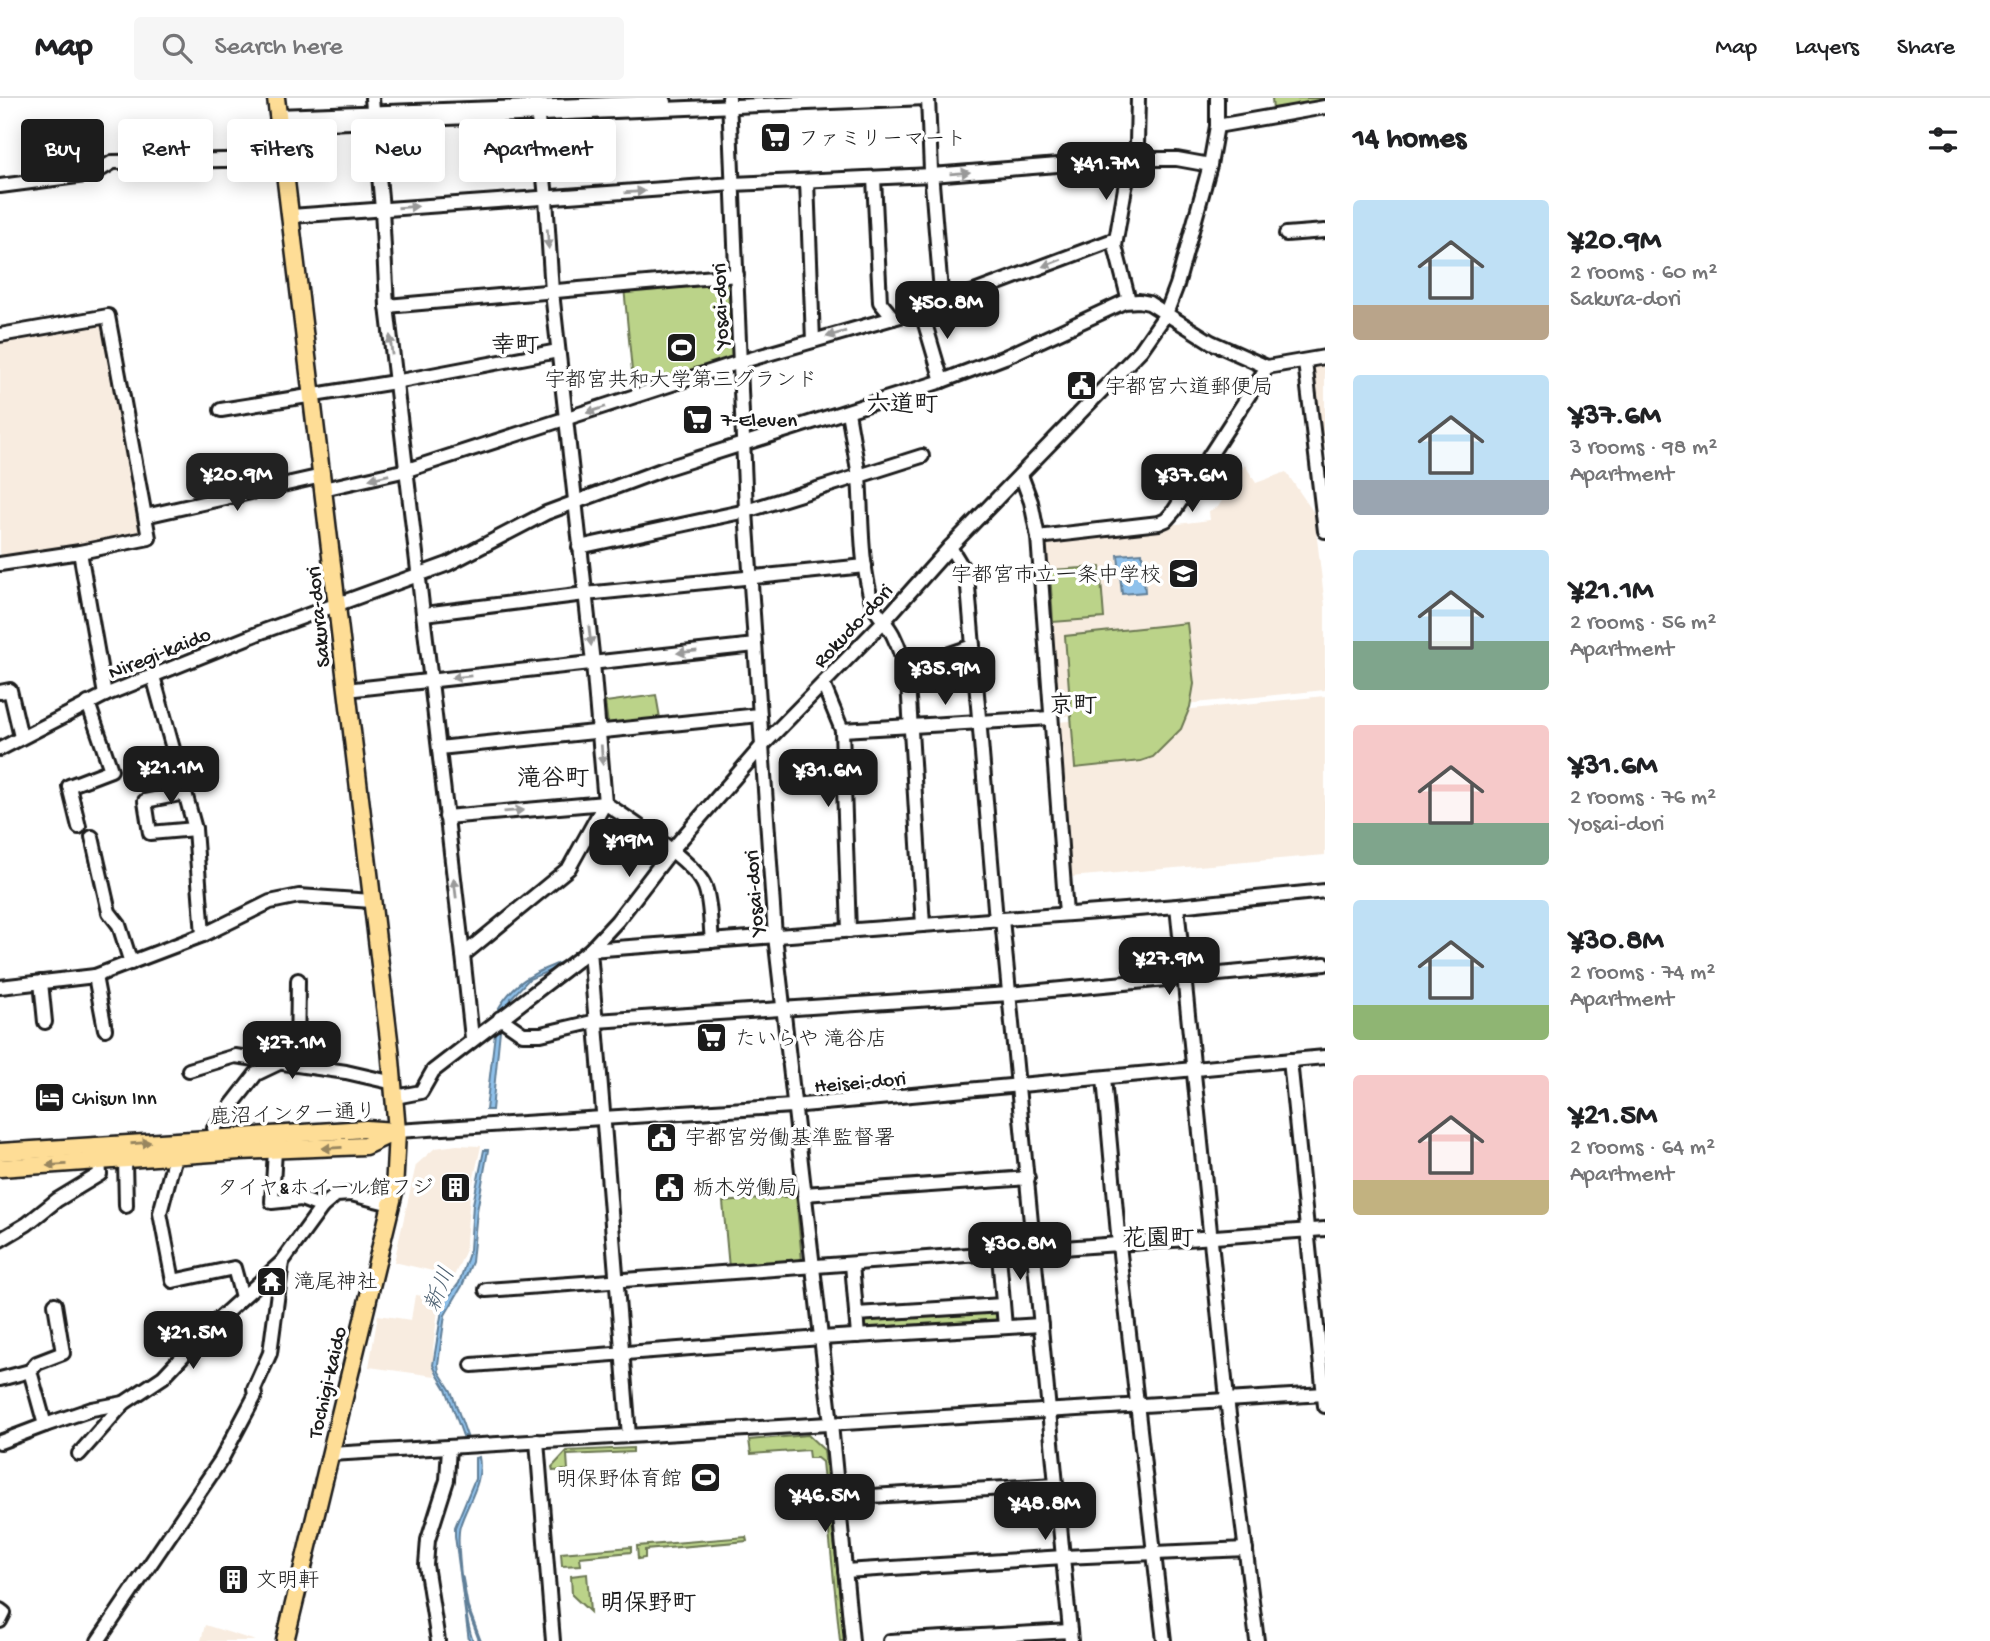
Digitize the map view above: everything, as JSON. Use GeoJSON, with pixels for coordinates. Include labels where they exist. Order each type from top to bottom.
{"type":"FeatureCollection","features":[{"type":"Feature","properties":{"kind":"main road","name":"Sakura-dori"},"geometry":{"type":"LineString","coordinates":[[276,98],[278,119]]}},
{"type":"Feature","properties":{"kind":"main road","name":"Sakura-dori"},"geometry":{"type":"LineString","coordinates":[[287,182],[397,1131]]}},
{"type":"Feature","properties":{"kind":"main road","name":"鹿沼インター通り"},"geometry":{"type":"LineString","coordinates":[[0,1152],[315,1131],[397,1131]]}},
{"type":"Feature","properties":{"kind":"main road","name":"鹿沼インター通り"},"geometry":{"type":"LineString","coordinates":[[0,1168],[365,1146],[397,1131]]}},
{"type":"Feature","properties":{"kind":"main road","name":"Tochigi-kaido"},"geometry":{"type":"LineString","coordinates":[[285,1641],[391,1204],[396,1175],[397,1131]]}},
{"type":"Feature","properties":{"kind":"street"},"geometry":{"type":"LineString","coordinates":[[372,98],[395,382],[472,1038]]}},
{"type":"Feature","properties":{"kind":"street"},"geometry":{"type":"LineString","coordinates":[[729,102],[755,98]]}},
{"type":"Feature","properties":{"kind":"street"},"geometry":{"type":"LineString","coordinates":[[337,119],[537,107],[927,98],[942,304]]}},
{"type":"Feature","properties":{"kind":"street"},"geometry":{"type":"LineString","coordinates":[[1138,98],[1137,144],[1115,246],[1129,302],[1149,303],[1211,342],[1266,367],[1325,357]]}},
{"type":"Feature","properties":{"kind":"street","name":"Rokudo-dori"},"geometry":{"type":"LineString","coordinates":[[394,1090],[421,1093],[433,1071],[472,1038],[590,950],[762,746],[1141,350],[1166,314],[1177,285],[1210,165],[1217,126],[1217,98]]}},
{"type":"Feature","properties":{"kind":"street","name":"Yosai-dori"},"geometry":{"type":"LineString","coordinates":[[729,102],[746,510],[775,936],[792,1106],[831,1424],[852,1641]]}},
{"type":"Feature","properties":{"kind":"street"},"geometry":{"type":"LineString","coordinates":[[463,955],[569,869],[605,803],[600,730],[552,292],[537,107]]}},
{"type":"Feature","properties":{"kind":"street"},"geometry":{"type":"LineString","coordinates":[[1217,126],[1325,107]]}},
{"type":"Feature","properties":{"kind":"street"},"geometry":{"type":"LineString","coordinates":[[291,216],[733,184],[932,175],[1132,159],[1177,159],[1210,165]]}},
{"type":"Feature","properties":{"kind":"street"},"geometry":{"type":"LineString","coordinates":[[0,186],[93,174],[113,162],[227,160]]}},
{"type":"Feature","properties":{"kind":"street"},"geometry":{"type":"LineString","coordinates":[[874,178],[880,302],[893,318]]}},
{"type":"Feature","properties":{"kind":"street"},"geometry":{"type":"LineString","coordinates":[[807,181],[813,341]]}},
{"type":"Feature","properties":{"kind":"street"},"geometry":{"type":"LineString","coordinates":[[1286,234],[1325,231]]}},
{"type":"Feature","properties":{"kind":"street"},"geometry":{"type":"LineString","coordinates":[[145,516],[407,470],[740,362],[942,304],[1116,239]]}},
{"type":"Feature","properties":{"kind":"street"},"geometry":{"type":"LineString","coordinates":[[387,306],[737,275]]}},
{"type":"Feature","properties":{"kind":"street","name":"Niregi-kaido"},"geometry":{"type":"LineString","coordinates":[[0,749],[105,695],[337,603],[448,564],[520,525],[575,502],[664,468],[942,381],[1005,357],[1129,302]]}},
{"type":"Feature","properties":{"kind":"street"},"geometry":{"type":"LineString","coordinates":[[921,310],[942,381]]}},
{"type":"Feature","properties":{"kind":"street"},"geometry":{"type":"LineString","coordinates":[[0,335],[108,316],[149,538],[0,564]]}},
{"type":"Feature","properties":{"kind":"street"},"geometry":{"type":"LineString","coordinates":[[221,410],[395,382],[558,351]]}},
{"type":"Feature","properties":{"kind":"street"},"geometry":{"type":"LineString","coordinates":[[1305,362],[1325,531]]}},
{"type":"Feature","properties":{"kind":"street"},"geometry":{"type":"LineString","coordinates":[[1038,537],[1166,520],[1178,506],[1266,367]]}},
{"type":"Feature","properties":{"kind":"street"},"geometry":{"type":"LineString","coordinates":[[848,412],[859,476],[865,566],[872,601],[892,634],[906,669],[912,725],[923,925]]}},
{"type":"Feature","properties":{"kind":"street"},"geometry":{"type":"LineString","coordinates":[[579,547],[746,510],[922,456]]}},
{"type":"Feature","properties":{"kind":"street"},"geometry":{"type":"LineString","coordinates":[[1021,475],[1031,502],[1038,537],[1066,914]]}},
{"type":"Feature","properties":{"kind":"street"},"geometry":{"type":"LineString","coordinates":[[890,1641],[1071,1636],[1010,994],[999,920],[979,722],[967,575],[950,547]]}},
{"type":"Feature","properties":{"kind":"street"},"geometry":{"type":"LineString","coordinates":[[79,552],[105,695]]}},
{"type":"Feature","properties":{"kind":"street"},"geometry":{"type":"LineString","coordinates":[[424,614],[585,594],[865,566]]}},
{"type":"Feature","properties":{"kind":"street"},"geometry":{"type":"LineString","coordinates":[[346,690],[755,645]]}},
{"type":"Feature","properties":{"kind":"street"},"geometry":{"type":"LineString","coordinates":[[906,669],[973,646]]}},
{"type":"Feature","properties":{"kind":"street"},"geometry":{"type":"LineString","coordinates":[[153,676],[195,829],[203,935]]}},
{"type":"Feature","properties":{"kind":"street"},"geometry":{"type":"LineString","coordinates":[[823,684],[842,730],[849,930]]}},
{"type":"Feature","properties":{"kind":"street"},"geometry":{"type":"LineString","coordinates":[[0,692],[10,690],[21,737]]}},
{"type":"Feature","properties":{"kind":"street"},"geometry":{"type":"LineString","coordinates":[[79,827],[69,786],[111,770],[88,703]]}},
{"type":"Feature","properties":{"kind":"street"},"geometry":{"type":"LineString","coordinates":[[439,748],[759,715]]}},
{"type":"Feature","properties":{"kind":"street"},"geometry":{"type":"LineString","coordinates":[[842,730],[1050,718]]}},
{"type":"Feature","properties":{"kind":"street"},"geometry":{"type":"LineString","coordinates":[[185,793],[145,801],[150,833],[195,829]]}},
{"type":"Feature","properties":{"kind":"street"},"geometry":{"type":"LineString","coordinates":[[446,817],[605,803],[671,851],[700,877],[705,888],[712,941]]}},
{"type":"Feature","properties":{"kind":"street"},"geometry":{"type":"LineString","coordinates":[[92,837],[109,912],[119,925],[131,962]]}},
{"type":"Feature","properties":{"kind":"street"},"geometry":{"type":"LineString","coordinates":[[629,1436],[590,950],[1177,906],[1325,891]]}},
{"type":"Feature","properties":{"kind":"street"},"geometry":{"type":"LineString","coordinates":[[0,987],[95,976],[203,935],[270,902],[299,897],[372,901]]}},
{"type":"Feature","properties":{"kind":"street"},"geometry":{"type":"LineString","coordinates":[[1177,906],[1227,1399],[1257,1641]]}},
{"type":"Feature","properties":{"kind":"street"},"geometry":{"type":"LineString","coordinates":[[497,1020],[523,1034],[541,1034],[596,1021],[1010,994],[1325,964]]}},
{"type":"Feature","properties":{"kind":"street"},"geometry":{"type":"LineString","coordinates":[[95,976],[105,1029]]}},
{"type":"Feature","properties":{"kind":"street"},"geometry":{"type":"LineString","coordinates":[[297,1065],[298,980]]}},
{"type":"Feature","properties":{"kind":"street"},"geometry":{"type":"LineString","coordinates":[[41,982],[45,1022]]}},
{"type":"Feature","properties":{"kind":"street"},"geometry":{"type":"LineString","coordinates":[[189,1070],[235,1056],[346,1072],[394,1090]]}},
{"type":"Feature","properties":{"kind":"street","name":"Heisei-dori"},"geometry":{"type":"LineString","coordinates":[[397,1131],[792,1106],[1325,1057]]}},
{"type":"Feature","properties":{"kind":"street"},"geometry":{"type":"LineString","coordinates":[[331,1454],[1227,1399],[1324,1398],[1290,1060]]}},
{"type":"Feature","properties":{"kind":"street"},"geometry":{"type":"LineString","coordinates":[[214,1128],[256,1074],[279,1062]]}},
{"type":"Feature","properties":{"kind":"street"},"geometry":{"type":"LineString","coordinates":[[1104,1078],[1136,1405],[1164,1641]]}},
{"type":"Feature","properties":{"kind":"street"},"geometry":{"type":"LineString","coordinates":[[275,1150],[272,1202],[301,1199],[322,1207]]}},
{"type":"Feature","properties":{"kind":"street"},"geometry":{"type":"LineString","coordinates":[[175,1156],[160,1213],[173,1282],[234,1268],[242,1297]]}},
{"type":"Feature","properties":{"kind":"street"},"geometry":{"type":"LineString","coordinates":[[125,1160],[126,1206]]}},
{"type":"Feature","properties":{"kind":"street"},"geometry":{"type":"LineString","coordinates":[[0,1240],[100,1174],[99,1162]]}},
{"type":"Feature","properties":{"kind":"street"},"geometry":{"type":"LineString","coordinates":[[804,1194],[1028,1178]]}},
{"type":"Feature","properties":{"kind":"street"},"geometry":{"type":"LineString","coordinates":[[79,1454],[124,1403],[163,1377],[242,1297],[282,1262],[322,1207],[336,1195],[345,1193],[391,1204]]}},
{"type":"Feature","properties":{"kind":"street"},"geometry":{"type":"LineString","coordinates":[[486,1290],[999,1255],[1325,1229]]}},
{"type":"Feature","properties":{"kind":"street"},"geometry":{"type":"LineString","coordinates":[[999,1255],[1005,1327]]}},
{"type":"Feature","properties":{"kind":"street"},"geometry":{"type":"LineString","coordinates":[[98,1641],[221,1460],[255,1396],[254,1389],[270,1353],[282,1262]]}},
{"type":"Feature","properties":{"kind":"street"},"geometry":{"type":"LineString","coordinates":[[852,1264],[858,1336]]}},
{"type":"Feature","properties":{"kind":"street"},"geometry":{"type":"LineString","coordinates":[[0,1379],[30,1371],[37,1363],[64,1353],[55,1304]]}},
{"type":"Feature","properties":{"kind":"street"},"geometry":{"type":"LineString","coordinates":[[856,1314],[1003,1305]]}},
{"type":"Feature","properties":{"kind":"street"},"geometry":{"type":"LineString","coordinates":[[472,1365],[821,1338],[1041,1325]]}},
{"type":"Feature","properties":{"kind":"street"},"geometry":{"type":"LineString","coordinates":[[30,1371],[45,1425]]}},
{"type":"Feature","properties":{"kind":"street"},"geometry":{"type":"LineString","coordinates":[[0,1442],[92,1409],[124,1403]]}},
{"type":"Feature","properties":{"kind":"street"},"geometry":{"type":"LineString","coordinates":[[537,1441],[553,1641]]}},
{"type":"Feature","properties":{"kind":"street"},"geometry":{"type":"LineString","coordinates":[[438,1641],[426,1565],[428,1541],[447,1480],[449,1447]]}},
{"type":"Feature","properties":{"kind":"street"},"geometry":{"type":"LineString","coordinates":[[838,1498],[1056,1485]]}},
{"type":"Feature","properties":{"kind":"street"},"geometry":{"type":"LineString","coordinates":[[845,1571],[1246,1549]]}},
{"type":"Feature","properties":{"kind":"street"},"geometry":{"type":"LineString","coordinates":[[0,1610],[4,1613],[0,1621]]}},
{"type":"Feature","properties":{"kind":"shaded area"},"geometry":{"type":"Polygon","coordinates":[[[105,322],[145,533],[0,559],[0,342],[105,322]]]}},
{"type":"Feature","properties":{"kind":"shaded area"},"geometry":{"type":"Polygon","coordinates":[[[1325,363],[1325,451],[1313,373],[1315,365],[1325,363]]]}},
{"type":"Feature","properties":{"kind":"shaded area","name":"宇都宮市立一条中学校"},"geometry":{"type":"Polygon","coordinates":[[[1245,465],[1256,483],[1286,472],[1314,513],[1325,606],[1325,690],[1056,717],[1044,543],[1047,540],[1210,520],[1209,511],[1218,507],[1245,465]]]}},
{"type":"Feature","properties":{"kind":"shaded area"},"geometry":{"type":"Polygon","coordinates":[[[1325,696],[1325,855],[1070,877],[1058,722],[1325,696]]]}},
{"type":"Feature","properties":{"kind":"shaded area"},"geometry":{"type":"Polygon","coordinates":[[[481,1146],[470,1195],[465,1252],[454,1276],[394,1262],[416,1165],[435,1148],[481,1146]]]}},
{"type":"Feature","properties":{"kind":"shaded area"},"geometry":{"type":"Polygon","coordinates":[[[415,1295],[443,1298],[438,1310],[433,1348],[435,1376],[369,1367],[378,1315],[411,1320],[415,1295]]]}},
{"type":"Feature","properties":{"kind":"shaded area"},"geometry":{"type":"Polygon","coordinates":[[[205,1625],[256,1641],[201,1641],[205,1625]]]}},
{"type":"Feature","properties":{"kind":"green space"},"geometry":{"type":"Polygon","coordinates":[[[1272,98],[1325,98],[1325,101],[1273,110],[1272,98]]]}},
{"type":"Feature","properties":{"kind":"green space","name":"宇都宮共和大学第三グランド"},"geometry":{"type":"Polygon","coordinates":[[[727,281],[730,283],[733,359],[634,392],[624,287],[727,281]]]}},
{"type":"Feature","properties":{"kind":"green space"},"geometry":{"type":"Polygon","coordinates":[[[1100,567],[1104,618],[1053,622],[1050,570],[1100,567]]]}},
{"type":"Feature","properties":{"kind":"green space"},"geometry":{"type":"Polygon","coordinates":[[[1187,623],[1194,684],[1190,707],[1181,729],[1153,757],[1141,761],[1075,768],[1065,636],[1187,623]]]}},
{"type":"Feature","properties":{"kind":"green space"},"geometry":{"type":"Polygon","coordinates":[[[656,695],[660,718],[608,724],[605,702],[656,695]]]}},
{"type":"Feature","properties":{"kind":"green space"},"geometry":{"type":"Polygon","coordinates":[[[796,1196],[802,1261],[729,1268],[723,1202],[796,1196]]]}},
{"type":"Feature","properties":{"kind":"green space"},"geometry":{"type":"Polygon","coordinates":[[[1000,1308],[1002,1323],[861,1331],[860,1318],[1000,1308]]]}},
{"type":"Feature","properties":{"kind":"green space"},"geometry":{"type":"Polygon","coordinates":[[[808,1435],[824,1450],[845,1641],[840,1641],[822,1462],[817,1458],[809,1458],[808,1450],[751,1454],[749,1440],[808,1435]]]}},
{"type":"Feature","properties":{"kind":"green space"},"geometry":{"type":"Polygon","coordinates":[[[633,1448],[633,1452],[567,1455],[568,1470],[553,1471],[552,1467],[567,1451],[633,1448]]]}},
{"type":"Feature","properties":{"kind":"green space"},"geometry":{"type":"Polygon","coordinates":[[[746,1537],[747,1541],[645,1550],[645,1558],[638,1559],[637,1546],[746,1537]]]}},
{"type":"Feature","properties":{"kind":"green space"},"geometry":{"type":"Polygon","coordinates":[[[631,1547],[631,1552],[580,1557],[581,1565],[562,1566],[561,1553],[631,1547]]]}},
{"type":"Feature","properties":{"kind":"green space"},"geometry":{"type":"Polygon","coordinates":[[[587,1574],[590,1612],[572,1595],[571,1576],[587,1574]]]}},
{"type":"Feature","properties":{"kind":"water"},"geometry":{"type":"Polygon","coordinates":[[[1142,553],[1145,592],[1122,594],[1118,555],[1142,553]]]}},
{"type":"Feature","properties":{"kind":"water"},"geometry":{"type":"Polygon","coordinates":[[[661,849],[664,851],[606,930],[574,961],[529,979],[511,998],[510,1005],[494,1017],[504,1000],[523,980],[572,957],[596,936],[661,849]]]}},
{"type":"Feature","properties":{"kind":"water"},"geometry":{"type":"Polygon","coordinates":[[[500,1030],[492,1110],[486,1110],[495,1033],[500,1030]]]}},
{"type":"Feature","properties":{"kind":"water"},"geometry":{"type":"Polygon","coordinates":[[[484,1150],[488,1150],[477,1211],[472,1262],[445,1315],[438,1364],[467,1436],[463,1436],[446,1389],[433,1365],[443,1304],[459,1283],[470,1250],[473,1204],[484,1150]]]}},
{"type":"Feature","properties":{"kind":"water"},"geometry":{"type":"Polygon","coordinates":[[[479,1457],[477,1484],[459,1535],[462,1583],[473,1641],[469,1641],[455,1527],[475,1479],[475,1458],[479,1457]]]}},
{"type":"Feature","properties":{"kind":"waterway","name":"新川"},"geometry":{"type":"LineString","coordinates":[[462,1578],[467,1606],[480,1641]]}},
{"type":"Feature","properties":{"kind":"place","name":"ファミリーマート"},"geometry":{"type":"Point","coordinates":[775,138]}},
{"type":"Feature","properties":{"kind":"place","name":"宇都宮共和大学第三グランド"},"geometry":{"type":"Point","coordinates":[681,347]}},
{"type":"Feature","properties":{"kind":"place","name":"宇都宮六道郵便局"},"geometry":{"type":"Point","coordinates":[1082,386]}},
{"type":"Feature","properties":{"kind":"place","name":"7-Eleven"},"geometry":{"type":"Point","coordinates":[698,419]}},
{"type":"Feature","properties":{"kind":"place","name":"宇都宮市立一条中学校"},"geometry":{"type":"Point","coordinates":[1184,574]}},
{"type":"Feature","properties":{"kind":"place","name":"たいらや 滝谷店"},"geometry":{"type":"Point","coordinates":[712,1038]}},
{"type":"Feature","properties":{"kind":"place","name":"Chisun Inn"},"geometry":{"type":"Point","coordinates":[49,1097]}},
{"type":"Feature","properties":{"kind":"place","name":"宇都宮労働基準監督署"},"geometry":{"type":"Point","coordinates":[662,1137]}},
{"type":"Feature","properties":{"kind":"place","name":"タイヤ&ホイール館フジ"},"geometry":{"type":"Point","coordinates":[456,1187]}},
{"type":"Feature","properties":{"kind":"place","name":"栃木労働局"},"geometry":{"type":"Point","coordinates":[670,1187]}},
{"type":"Feature","properties":{"kind":"place","name":"滝尾神社"},"geometry":{"type":"Point","coordinates":[271,1281]}},
{"type":"Feature","properties":{"kind":"place","name":"明保野体育館"},"geometry":{"type":"Point","coordinates":[705,1478]}},
{"type":"Feature","properties":{"kind":"place","name":"文明軒"},"geometry":{"type":"Point","coordinates":[233,1579]}},
{"type":"Feature","properties":{"kind":"district","name":"幸町"},"geometry":{"type":"Point","coordinates":[515,344]}},
{"type":"Feature","properties":{"kind":"district","name":"六道町"},"geometry":{"type":"Point","coordinates":[902,403]}},
{"type":"Feature","properties":{"kind":"district","name":"京町"},"geometry":{"type":"Point","coordinates":[1073,704]}},
{"type":"Feature","properties":{"kind":"district","name":"滝谷町"},"geometry":{"type":"Point","coordinates":[553,777]}},
{"type":"Feature","properties":{"kind":"district","name":"花園町"},"geometry":{"type":"Point","coordinates":[1158,1237]}},
{"type":"Feature","properties":{"kind":"district","name":"明保野町"},"geometry":{"type":"Point","coordinates":[648,1602]}}]}
